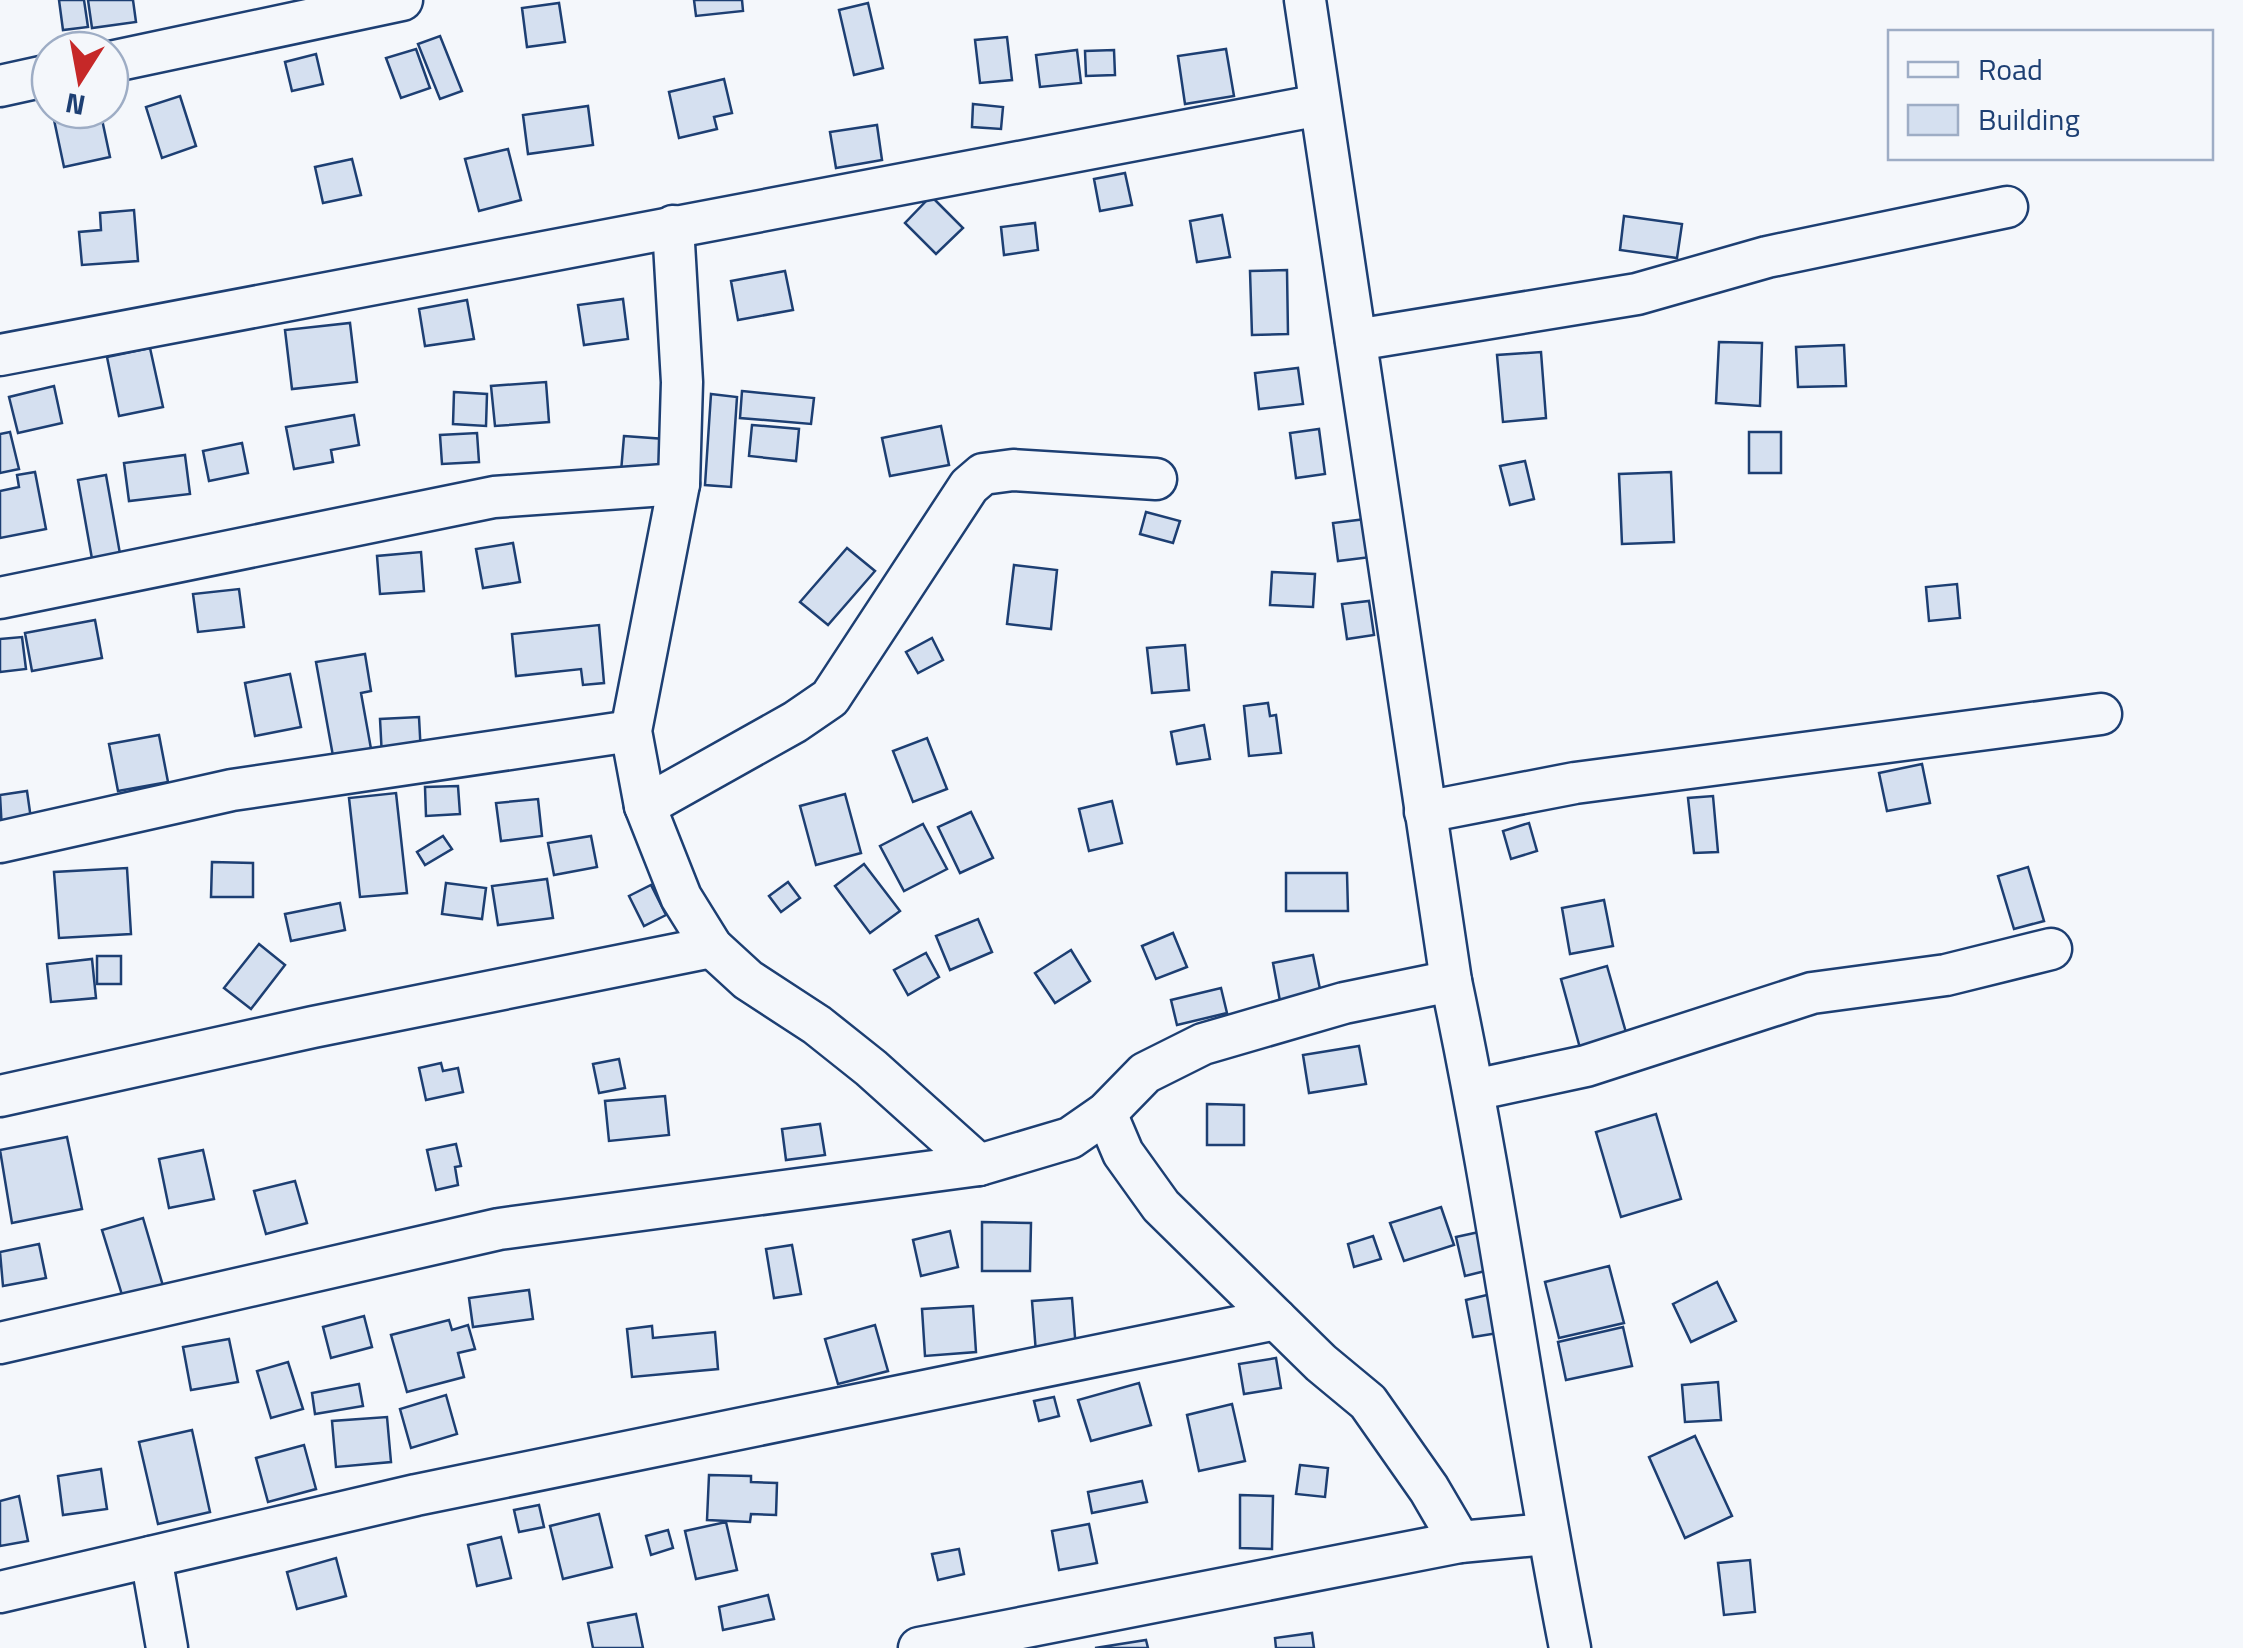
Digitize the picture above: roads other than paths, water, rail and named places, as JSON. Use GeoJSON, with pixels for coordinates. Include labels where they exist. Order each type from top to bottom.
{"type":"FeatureCollection","features":[{"type":"Feature","properties":{"kind":"street"},"geometry":{"type":"LineString","coordinates":[[130,58],[402,0]]}},
{"type":"Feature","properties":{"kind":"street"},"geometry":{"type":"LineString","coordinates":[[1305,0],[1451,981],[1474,1090],[1570,1648]]}},
{"type":"Feature","properties":{"kind":"street"},"geometry":{"type":"LineString","coordinates":[[0,86],[30,79]]}},
{"type":"Feature","properties":{"kind":"street"},"geometry":{"type":"LineString","coordinates":[[0,355],[1320,106]]}},
{"type":"Feature","properties":{"kind":"street"},"geometry":{"type":"LineString","coordinates":[[1356,340],[1637,294],[1766,257],[2007,207]]}},
{"type":"Feature","properties":{"kind":"street"},"geometry":{"type":"LineString","coordinates":[[672,226],[682,382],[678,484],[632,730],[645,806],[681,898],[712,947],[748,980],[817,1025],[872,1068],[979,1165]]}},
{"type":"Feature","properties":{"kind":"street"},"geometry":{"type":"LineString","coordinates":[[645,806],[795,722],[830,698],[968,486],[983,474],[1013,470],[1156,480]]}},
{"type":"Feature","properties":{"kind":"street"},"geometry":{"type":"LineString","coordinates":[[0,598],[494,496],[678,484]]}},
{"type":"Feature","properties":{"kind":"street"},"geometry":{"type":"LineString","coordinates":[[1425,812],[1575,783],[2101,714]]}},
{"type":"Feature","properties":{"kind":"street"},"geometry":{"type":"LineString","coordinates":[[0,842],[232,790],[632,730]]}},
{"type":"Feature","properties":{"kind":"street"},"geometry":{"type":"LineString","coordinates":[[0,1096],[332,1023],[712,947]]}},
{"type":"Feature","properties":{"kind":"street"},"geometry":{"type":"LineString","coordinates":[[1474,1090],[1586,1066],[1812,993],[1946,974],[2052,949]]}},
{"type":"Feature","properties":{"kind":"street"},"geometry":{"type":"LineString","coordinates":[[0,1343],[500,1229],[979,1165],[1070,1138],[1106,1113],[1146,1073],[1203,1044],[1344,1004],[1451,981]]}},
{"type":"Feature","properties":{"kind":"street"},"geometry":{"type":"LineString","coordinates":[[1106,1113],[1123,1153],[1161,1206],[1368,1402],[1429,1489],[1460,1542]]}},
{"type":"Feature","properties":{"kind":"street"},"geometry":{"type":"LineString","coordinates":[[0,1592],[436,1491],[1276,1318]]}},
{"type":"Feature","properties":{"kind":"street"},"geometry":{"type":"LineString","coordinates":[[919,1648],[1460,1542],[1548,1534]]}},
{"type":"Feature","properties":{"kind":"street"},"geometry":{"type":"LineString","coordinates":[[151,1556],[167,1648]]}}]}
